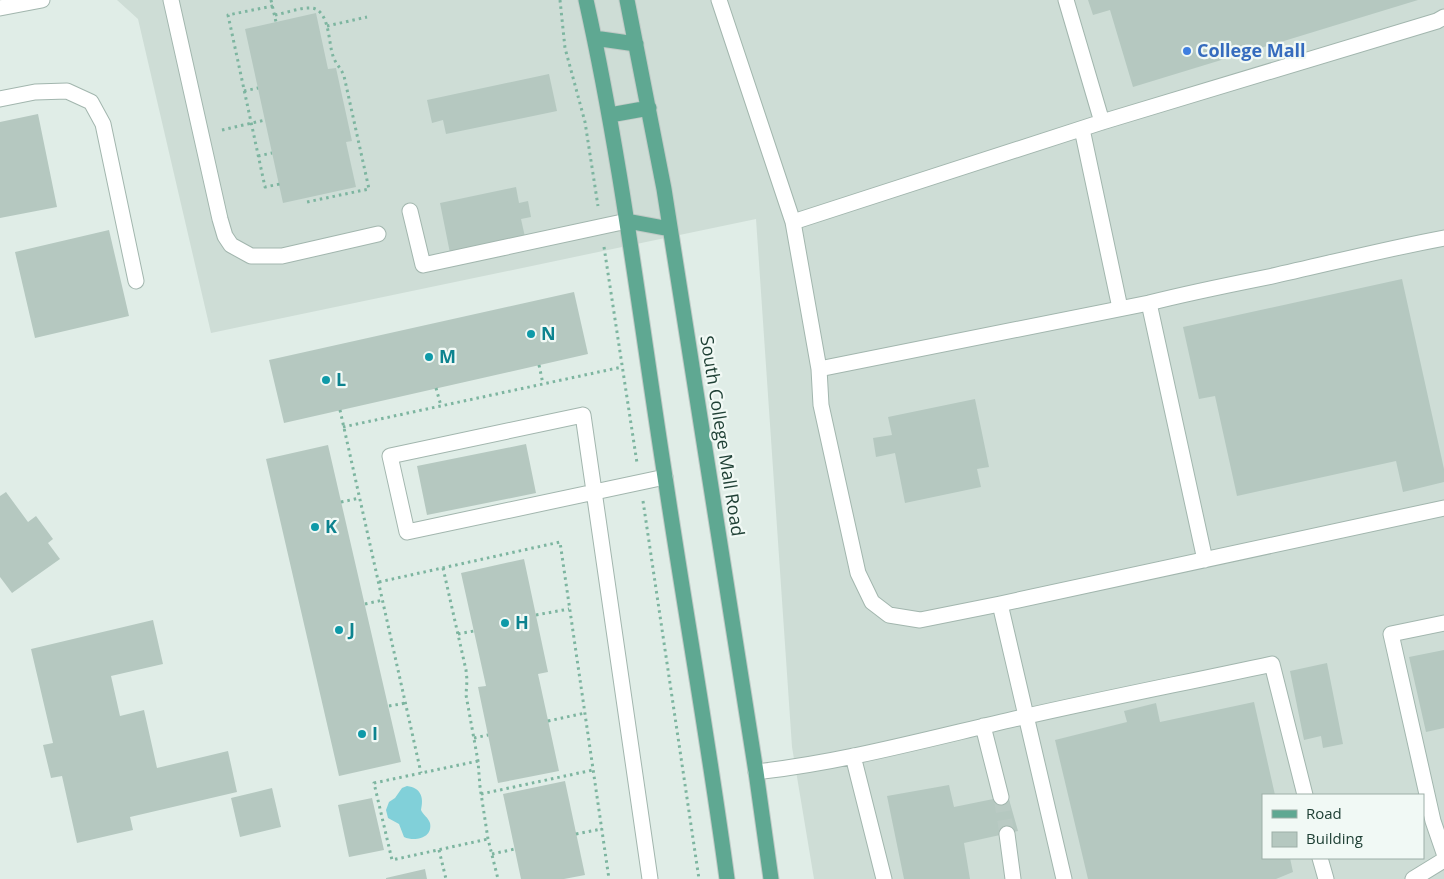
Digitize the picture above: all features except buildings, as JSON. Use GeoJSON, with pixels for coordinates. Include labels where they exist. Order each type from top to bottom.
{"type":"FeatureCollection","features":[{"type":"Feature","properties":{"kind":"main road"},"geometry":{"type":"LineString","coordinates":[[586,0],[610,115],[713,777],[727,879]]}},
{"type":"Feature","properties":{"kind":"main road","name":"South College Mall Road"},"geometry":{"type":"LineString","coordinates":[[627,0],[649,108],[670,229],[756,772],[771,879]]}},
{"type":"Feature","properties":{"kind":"main road"},"geometry":{"type":"LineString","coordinates":[[594,38],[636,44]]}},
{"type":"Feature","properties":{"kind":"main road"},"geometry":{"type":"LineString","coordinates":[[610,115],[649,108]]}},
{"type":"Feature","properties":{"kind":"main road"},"geometry":{"type":"LineString","coordinates":[[627,221],[670,229]]}},
{"type":"Feature","properties":{"kind":"street"},"geometry":{"type":"LineString","coordinates":[[0,8],[42,0]]}},
{"type":"Feature","properties":{"kind":"street"},"geometry":{"type":"LineString","coordinates":[[171,0],[225,236],[232,245],[241,252],[251,256],[282,256],[378,234]]}},
{"type":"Feature","properties":{"kind":"street"},"geometry":{"type":"LineString","coordinates":[[720,0],[793,222],[819,369],[821,405],[858,573],[872,602],[889,615],[920,620],[1444,508]]}},
{"type":"Feature","properties":{"kind":"street"},"geometry":{"type":"LineString","coordinates":[[1066,0],[1102,122]]}},
{"type":"Feature","properties":{"kind":"street"},"geometry":{"type":"LineString","coordinates":[[793,222],[1102,122],[1367,43],[1438,21],[1444,17]]}},
{"type":"Feature","properties":{"kind":"street"},"geometry":{"type":"LineString","coordinates":[[0,99],[35,92],[67,91],[91,102],[103,124],[136,281]]}},
{"type":"Feature","properties":{"kind":"street"},"geometry":{"type":"LineString","coordinates":[[1082,129],[1120,308]]}},
{"type":"Feature","properties":{"kind":"street"},"geometry":{"type":"LineString","coordinates":[[410,211],[423,265],[627,221]]}},
{"type":"Feature","properties":{"kind":"street"},"geometry":{"type":"LineString","coordinates":[[819,369],[1149,302],[1444,238]]}},
{"type":"Feature","properties":{"kind":"street"},"geometry":{"type":"LineString","coordinates":[[1149,302],[1205,560]]}},
{"type":"Feature","properties":{"kind":"street"},"geometry":{"type":"LineString","coordinates":[[650,879],[595,492],[584,414],[390,456],[406,532],[595,492],[640,482],[665,477]]}},
{"type":"Feature","properties":{"kind":"street"},"geometry":{"type":"LineString","coordinates":[[1000,604],[1064,879]]}},
{"type":"Feature","properties":{"kind":"street"},"geometry":{"type":"LineString","coordinates":[[1444,623],[1391,634],[1433,821],[1444,853]]}},
{"type":"Feature","properties":{"kind":"street"},"geometry":{"type":"LineString","coordinates":[[756,772],[853,756],[1026,716],[1272,664],[1305,794]]}},
{"type":"Feature","properties":{"kind":"street"},"geometry":{"type":"LineString","coordinates":[[983,726],[1001,797]]}},
{"type":"Feature","properties":{"kind":"street"},"geometry":{"type":"LineString","coordinates":[[853,756],[884,879]]}},
{"type":"Feature","properties":{"kind":"street"},"geometry":{"type":"LineString","coordinates":[[1007,834],[1013,879]]}},
{"type":"Feature","properties":{"kind":"street"},"geometry":{"type":"LineString","coordinates":[[1320,859],[1326,879]]}},
{"type":"Feature","properties":{"kind":"street"},"geometry":{"type":"LineString","coordinates":[[1413,879],[1444,860]]}},
{"type":"Feature","properties":{"kind":"path"},"geometry":{"type":"LineString","coordinates":[[271,0],[276,22]]}},
{"type":"Feature","properties":{"kind":"path"},"geometry":{"type":"LineString","coordinates":[[560,0],[565,48],[585,122],[699,879]]}},
{"type":"Feature","properties":{"kind":"path"},"geometry":{"type":"LineString","coordinates":[[273,6],[228,15],[265,187],[280,184]]}},
{"type":"Feature","properties":{"kind":"path"},"geometry":{"type":"LineString","coordinates":[[275,15],[313,8],[321,12],[324,17],[334,58],[344,76],[369,189],[307,202]]}},
{"type":"Feature","properties":{"kind":"path"},"geometry":{"type":"LineString","coordinates":[[326,26],[366,17]]}},
{"type":"Feature","properties":{"kind":"path"},"geometry":{"type":"LineString","coordinates":[[244,91],[258,88]]}},
{"type":"Feature","properties":{"kind":"path"},"geometry":{"type":"LineString","coordinates":[[201,135],[265,120]]}},
{"type":"Feature","properties":{"kind":"path"},"geometry":{"type":"LineString","coordinates":[[258,156],[272,153]]}},
{"type":"Feature","properties":{"kind":"path"},"geometry":{"type":"LineString","coordinates":[[539,365],[543,384]]}},
{"type":"Feature","properties":{"kind":"path"},"geometry":{"type":"LineString","coordinates":[[343,427],[622,367]]}},
{"type":"Feature","properties":{"kind":"path"},"geometry":{"type":"LineString","coordinates":[[436,388],[441,406]]}},
{"type":"Feature","properties":{"kind":"path"},"geometry":{"type":"LineString","coordinates":[[340,410],[421,773]]}},
{"type":"Feature","properties":{"kind":"path"},"geometry":{"type":"LineString","coordinates":[[341,502],[360,498]]}},
{"type":"Feature","properties":{"kind":"path"},"geometry":{"type":"LineString","coordinates":[[379,582],[560,542],[609,879]]}},
{"type":"Feature","properties":{"kind":"path"},"geometry":{"type":"LineString","coordinates":[[443,568],[466,670],[466,695],[478,761],[481,794],[488,839],[498,879]]}},
{"type":"Feature","properties":{"kind":"path"},"geometry":{"type":"LineString","coordinates":[[365,604],[383,600]]}},
{"type":"Feature","properties":{"kind":"path"},"geometry":{"type":"LineString","coordinates":[[536,615],[570,609]]}},
{"type":"Feature","properties":{"kind":"path"},"geometry":{"type":"LineString","coordinates":[[458,634],[474,631]]}},
{"type":"Feature","properties":{"kind":"path"},"geometry":{"type":"LineString","coordinates":[[389,706],[406,703]]}},
{"type":"Feature","properties":{"kind":"path"},"geometry":{"type":"LineString","coordinates":[[548,720],[584,713]]}},
{"type":"Feature","properties":{"kind":"path"},"geometry":{"type":"LineString","coordinates":[[474,738],[488,735]]}},
{"type":"Feature","properties":{"kind":"path"},"geometry":{"type":"LineString","coordinates":[[478,761],[374,783],[392,860],[488,839]]}},
{"type":"Feature","properties":{"kind":"path"},"geometry":{"type":"LineString","coordinates":[[481,794],[593,770]]}},
{"type":"Feature","properties":{"kind":"path"},"geometry":{"type":"LineString","coordinates":[[576,834],[602,829]]}},
{"type":"Feature","properties":{"kind":"path"},"geometry":{"type":"LineString","coordinates":[[492,854],[515,849]]}},
{"type":"Feature","properties":{"kind":"path"},"geometry":{"type":"LineString","coordinates":[[439,850],[446,879]]}},
{"type":"Feature","properties":{"kind":"shaded area"},"geometry":{"type":"Polygon","coordinates":[[[117,0],[1444,0],[1444,879],[814,879],[792,747],[756,219],[211,333],[138,19],[117,0]]]}},
{"type":"Feature","properties":{"kind":"water"},"geometry":{"type":"Polygon","coordinates":[[[407,786],[416,789],[422,797],[421,810],[430,823],[429,832],[418,839],[404,837],[399,824],[388,818],[386,810],[389,802],[395,798],[402,788],[407,786]]]}},
{"type":"Feature","properties":{"kind":"tunnel"},"geometry":{"type":"LineString","coordinates":[[1001,797],[1007,834]]}},
{"type":"Feature","properties":{"kind":"place","name":"College Mall"},"geometry":{"type":"Point","coordinates":[1187,51]}},
{"type":"Feature","properties":{"kind":"place","name":"N"},"geometry":{"type":"Point","coordinates":[531,334]}},
{"type":"Feature","properties":{"kind":"place","name":"M"},"geometry":{"type":"Point","coordinates":[429,357]}},
{"type":"Feature","properties":{"kind":"place","name":"L"},"geometry":{"type":"Point","coordinates":[326,380]}},
{"type":"Feature","properties":{"kind":"place","name":"K"},"geometry":{"type":"Point","coordinates":[315,527]}},
{"type":"Feature","properties":{"kind":"place","name":"H"},"geometry":{"type":"Point","coordinates":[505,623]}},
{"type":"Feature","properties":{"kind":"place","name":"J"},"geometry":{"type":"Point","coordinates":[339,630]}},
{"type":"Feature","properties":{"kind":"place","name":"I"},"geometry":{"type":"Point","coordinates":[362,734]}}]}
